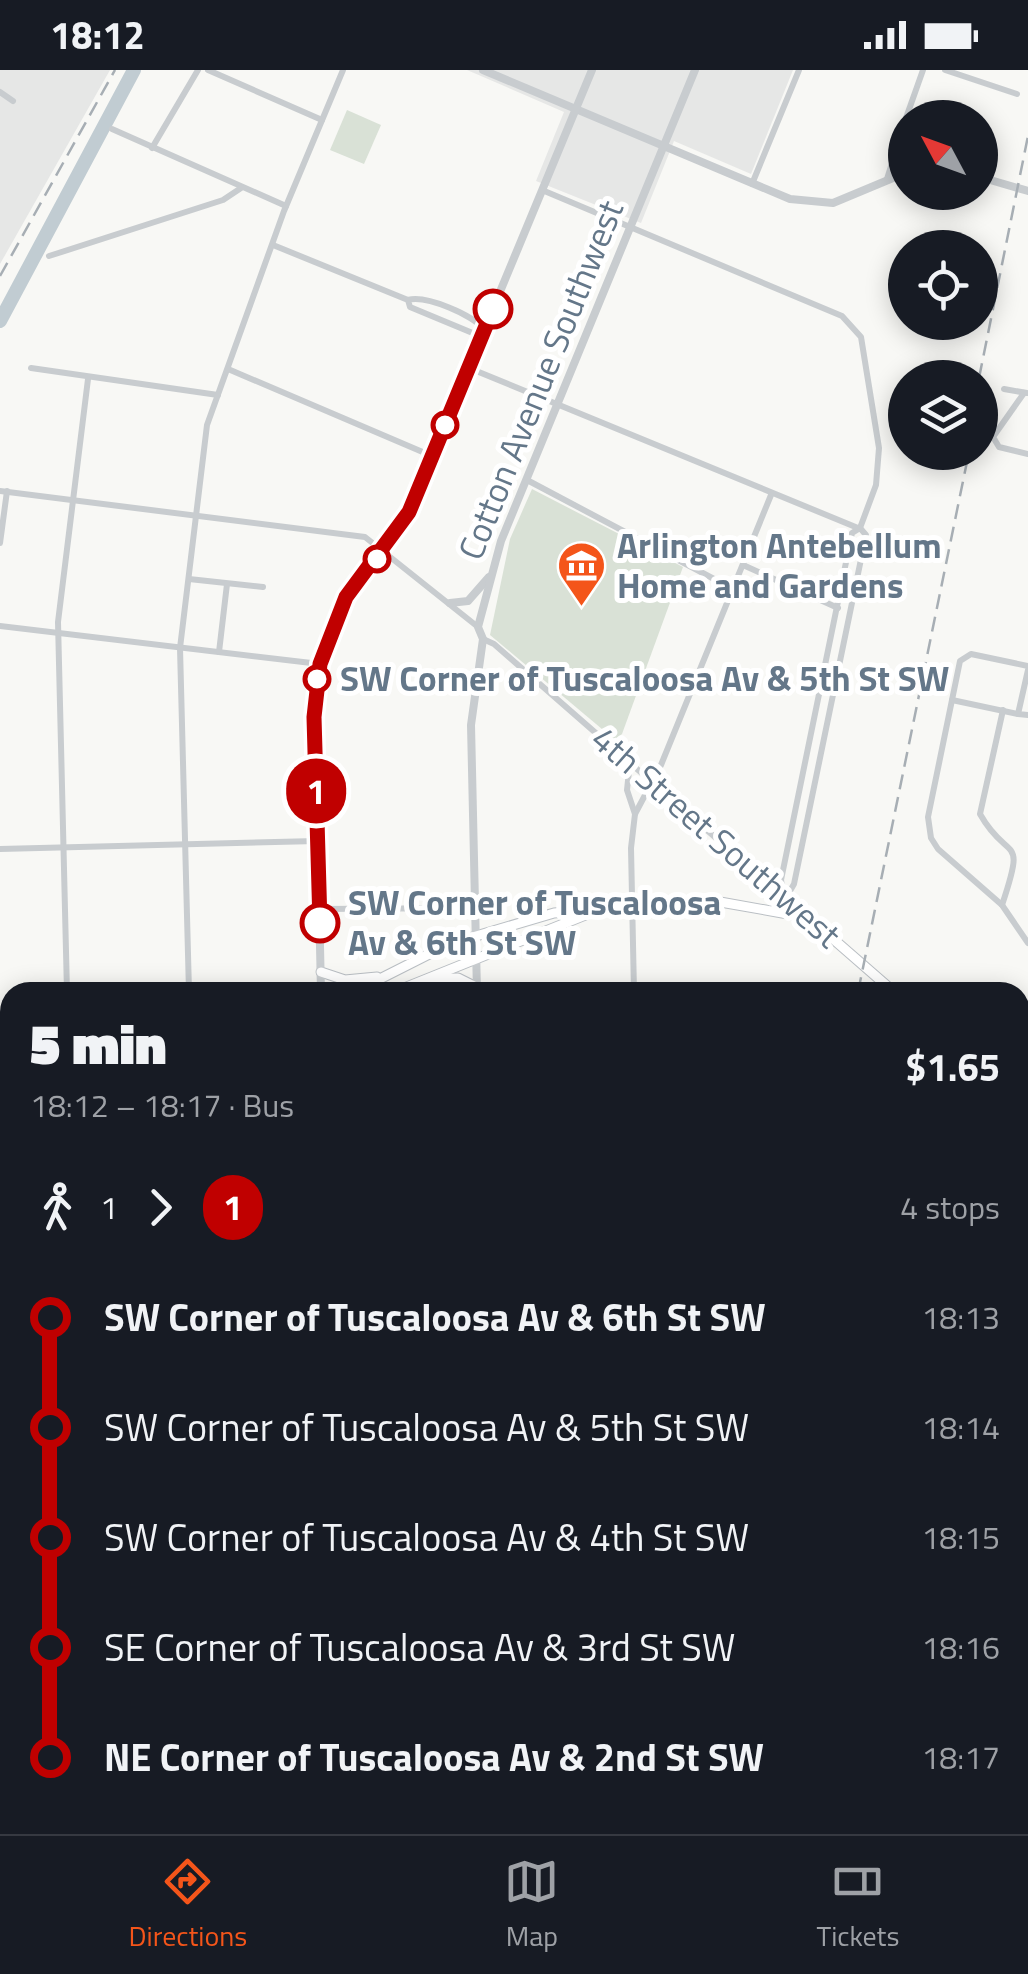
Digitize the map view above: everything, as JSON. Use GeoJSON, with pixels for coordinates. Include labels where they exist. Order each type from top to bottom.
{"type":"FeatureCollection","features":[{"type":"Feature","properties":{"kind":"main road"},"geometry":{"type":"LineString","coordinates":[[373,982],[475,935],[554,912],[709,900],[780,910],[824,931]]}},
{"type":"Feature","properties":{"kind":"main road"},"geometry":{"type":"LineString","coordinates":[[416,982],[601,908]]}},
{"type":"Feature","properties":{"kind":"main road","name":"4th Street Southwest"},"geometry":{"type":"LineString","coordinates":[[824,931],[883,982]]}},
{"type":"Feature","properties":{"kind":"main road"},"geometry":{"type":"LineString","coordinates":[[321,972],[345,980],[384,976]]}},
{"type":"Feature","properties":{"kind":"main road"},"geometry":{"type":"LineString","coordinates":[[420,980],[447,976],[460,982]]}},
{"type":"Feature","properties":{"kind":"street"},"geometry":{"type":"LineString","coordinates":[[152,148],[198,70]]}},
{"type":"Feature","properties":{"kind":"street"},"geometry":{"type":"LineString","coordinates":[[208,70],[322,120]]}},
{"type":"Feature","properties":{"kind":"street"},"geometry":{"type":"LineString","coordinates":[[189,982],[180,648],[207,425],[286,206],[343,70]]}},
{"type":"Feature","properties":{"kind":"street"},"geometry":{"type":"LineString","coordinates":[[321,982],[314,715],[320,664],[344,601],[409,512],[592,70]]}},
{"type":"Feature","properties":{"kind":"street","name":"Cotton Avenue Southwest"},"geometry":{"type":"LineString","coordinates":[[478,627],[494,569],[527,480],[695,70]]}},
{"type":"Feature","properties":{"kind":"street"},"geometry":{"type":"LineString","coordinates":[[752,184],[800,70]]}},
{"type":"Feature","properties":{"kind":"street"},"geometry":{"type":"LineString","coordinates":[[913,100],[923,70]]}},
{"type":"Feature","properties":{"kind":"street"},"geometry":{"type":"LineString","coordinates":[[946,70],[1017,94]]}},
{"type":"Feature","properties":{"kind":"street"},"geometry":{"type":"LineString","coordinates":[[489,71],[663,148],[790,198],[833,204],[888,176]]}},
{"type":"Feature","properties":{"kind":"street"},"geometry":{"type":"LineString","coordinates":[[0,92],[13,100]]}},
{"type":"Feature","properties":{"kind":"street"},"geometry":{"type":"LineString","coordinates":[[112,129],[286,206]]}},
{"type":"Feature","properties":{"kind":"street"},"geometry":{"type":"LineString","coordinates":[[998,182],[1026,190]]}},
{"type":"Feature","properties":{"kind":"street"},"geometry":{"type":"LineString","coordinates":[[50,256],[223,200],[241,188]]}},
{"type":"Feature","properties":{"kind":"street"},"geometry":{"type":"LineString","coordinates":[[542,190],[842,316],[860,337],[879,448],[876,485],[860,528],[852,534],[781,880],[784,898]]}},
{"type":"Feature","properties":{"kind":"street"},"geometry":{"type":"LineString","coordinates":[[273,244],[408,300],[410,307],[475,334],[484,330]]}},
{"type":"Feature","properties":{"kind":"street"},"geometry":{"type":"LineString","coordinates":[[31,368],[218,395]]}},
{"type":"Feature","properties":{"kind":"street"},"geometry":{"type":"LineString","coordinates":[[228,368],[432,456]]}},
{"type":"Feature","properties":{"kind":"street"},"geometry":{"type":"LineString","coordinates":[[469,368],[771,495],[860,528],[866,535],[794,884],[780,910]]}},
{"type":"Feature","properties":{"kind":"street"},"geometry":{"type":"LineString","coordinates":[[67,982],[58,633],[88,379]]}},
{"type":"Feature","properties":{"kind":"street"},"geometry":{"type":"LineString","coordinates":[[1004,389],[1026,393],[994,432],[993,442],[999,448],[1028,454]]}},
{"type":"Feature","properties":{"kind":"street"},"geometry":{"type":"LineString","coordinates":[[527,480],[733,589]]}},
{"type":"Feature","properties":{"kind":"street"},"geometry":{"type":"LineString","coordinates":[[0,543],[3,491],[365,536],[478,627],[483,640],[471,726],[477,982]]}},
{"type":"Feature","properties":{"kind":"street"},"geometry":{"type":"LineString","coordinates":[[635,814],[771,495]]}},
{"type":"Feature","properties":{"kind":"street"},"geometry":{"type":"LineString","coordinates":[[743,565],[838,608]]}},
{"type":"Feature","properties":{"kind":"street"},"geometry":{"type":"LineString","coordinates":[[450,603],[474,596],[494,569]]}},
{"type":"Feature","properties":{"kind":"street"},"geometry":{"type":"LineString","coordinates":[[188,580],[263,587]]}},
{"type":"Feature","properties":{"kind":"street"},"geometry":{"type":"LineString","coordinates":[[219,652],[227,584]]}},
{"type":"Feature","properties":{"kind":"street"},"geometry":{"type":"LineString","coordinates":[[0,626],[320,664]]}},
{"type":"Feature","properties":{"kind":"street","name":"4th Street Southwest"},"geometry":{"type":"LineString","coordinates":[[483,640],[652,780],[824,931]]}},
{"type":"Feature","properties":{"kind":"street"},"geometry":{"type":"LineString","coordinates":[[829,651],[843,653]]}},
{"type":"Feature","properties":{"kind":"street"},"geometry":{"type":"LineString","coordinates":[[1018,714],[1028,668],[964,656],[928,829],[938,849],[1002,905],[1028,943]]}},
{"type":"Feature","properties":{"kind":"street"},"geometry":{"type":"LineString","coordinates":[[952,700],[1028,715]]}},
{"type":"Feature","properties":{"kind":"street"},"geometry":{"type":"LineString","coordinates":[[1002,905],[1015,863],[1014,851],[980,814],[1003,710]]}},
{"type":"Feature","properties":{"kind":"street"},"geometry":{"type":"LineString","coordinates":[[630,762],[627,790],[635,814],[634,982]]}},
{"type":"Feature","properties":{"kind":"street"},"geometry":{"type":"LineString","coordinates":[[803,773],[817,775]]}},
{"type":"Feature","properties":{"kind":"street"},"geometry":{"type":"LineString","coordinates":[[0,849],[317,840]]}},
{"type":"Feature","properties":{"kind":"street"},"geometry":{"type":"LineString","coordinates":[[319,909],[474,908]]}},
{"type":"Feature","properties":{"kind":"shaded area"},"geometry":{"type":"Polygon","coordinates":[[[0,70],[110,70],[0,264],[0,70]]]}},
{"type":"Feature","properties":{"kind":"shaded area"},"geometry":{"type":"Polygon","coordinates":[[[467,70],[793,70],[751,174],[674,141],[641,223],[536,181],[564,112],[467,70]]]}},
{"type":"Feature","properties":{"kind":"shaded area"},"geometry":{"type":"Polygon","coordinates":[[[347,110],[381,125],[364,164],[330,150],[347,110]]]}},
{"type":"Feature","properties":{"kind":"shaded area","name":"Arlington Antebellum Home and Gardens"},"geometry":{"type":"Polygon","coordinates":[[[532,489],[683,567],[622,734],[615,740],[490,635],[510,539],[532,489]]]}},
{"type":"Feature","properties":{"kind":"waterway"},"geometry":{"type":"LineString","coordinates":[[0,321],[134,70]]}},
{"type":"Feature","properties":{"kind":"railway"},"geometry":{"type":"LineString","coordinates":[[0,276],[115,70]]}},
{"type":"Feature","properties":{"kind":"railway"},"geometry":{"type":"LineString","coordinates":[[983,360],[1028,136]]}},
{"type":"Feature","properties":{"kind":"railway"},"geometry":{"type":"LineString","coordinates":[[860,982],[965,470]]}},
{"type":"Feature","properties":{"kind":"bus line","name":"1"},"geometry":{"type":"LineString","coordinates":[[320,923],[314,717],[320,664],[346,597],[409,512],[493,309]]}},
{"type":"Feature","properties":{"kind":"place","name":"Arlington Antebellum Home and Gardens"},"geometry":{"type":"Point","coordinates":[582,608]}},
{"type":"Feature","properties":{"kind":"place","name":"SW Corner of Tuscaloosa Av & 5th St SW"},"geometry":{"type":"Point","coordinates":[317,679]}},
{"type":"Feature","properties":{"kind":"place","name":"SW Corner of Tuscaloosa Av & 6th St SW"},"geometry":{"type":"Point","coordinates":[320,923]}}]}
